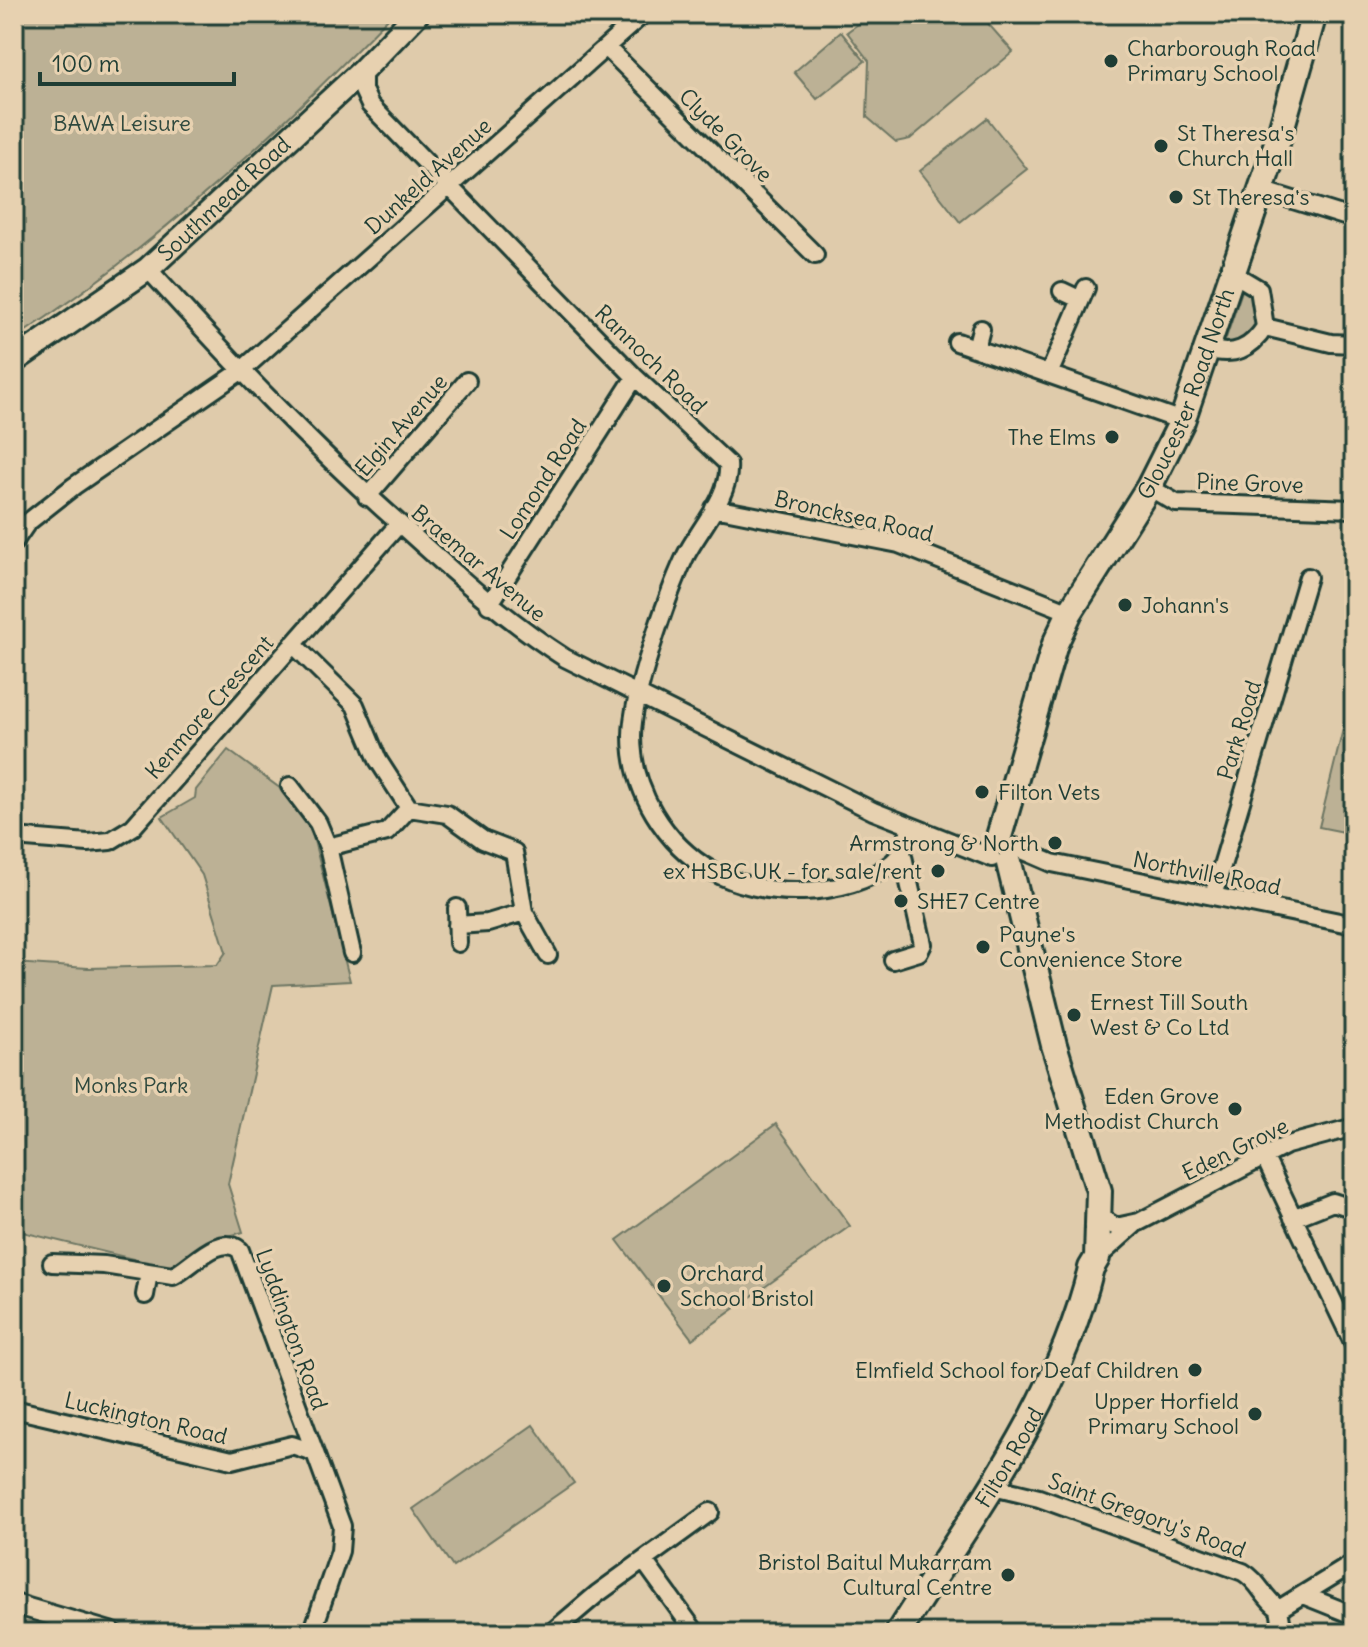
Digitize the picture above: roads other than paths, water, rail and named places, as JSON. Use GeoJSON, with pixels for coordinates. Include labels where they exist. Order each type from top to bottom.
{"type":"FeatureCollection","features":[{"type":"Feature","properties":{"kind":"main road","name":"Southmead Road"},"geometry":{"type":"LineString","coordinates":[[14,361],[148,269],[363,70],[417,14]]}},
{"type":"Feature","properties":{"kind":"main road","name":"Gloucester Road North"},"geometry":{"type":"LineString","coordinates":[[1004,852],[1011,788],[1023,759],[1041,687],[1070,612],[1149,487],[1182,421],[1234,274],[1271,193],[1314,14]]}},
{"type":"Feature","properties":{"kind":"main road","name":"Filton Road"},"geometry":{"type":"LineString","coordinates":[[898,1633],[993,1487],[1069,1346],[1094,1263],[1100,1217],[1099,1191],[1092,1176],[1088,1146],[1049,1023],[1004,852]]}},
{"type":"Feature","properties":{"kind":"main road","name":"Filton Road"},"geometry":{"type":"LineString","coordinates":[[1092,1176],[1088,1185],[1087,1256],[1094,1263]]}},
{"type":"Feature","properties":{"kind":"street","name":"Dunkeld Avenue"},"geometry":{"type":"LineString","coordinates":[[241,371],[643,14]]}},
{"type":"Feature","properties":{"kind":"street","name":"Clyde Grove"},"geometry":{"type":"LineString","coordinates":[[606,47],[815,255]]}},
{"type":"Feature","properties":{"kind":"street"},"geometry":{"type":"LineString","coordinates":[[363,70],[363,90],[370,105]]}},
{"type":"Feature","properties":{"kind":"street"},"geometry":{"type":"LineString","coordinates":[[331,99],[359,100],[370,105]]}},
{"type":"Feature","properties":{"kind":"street","name":"Rannoch Road"},"geometry":{"type":"LineString","coordinates":[[370,105],[635,377],[728,464],[727,477],[714,508],[676,578],[639,696],[632,738],[643,792],[670,837],[714,873],[757,886],[806,890],[862,879],[891,864],[902,852]]}},
{"type":"Feature","properties":{"kind":"street"},"geometry":{"type":"LineString","coordinates":[[1271,193],[1354,219]]}},
{"type":"Feature","properties":{"kind":"street","name":"Braemar Avenue"},"geometry":{"type":"LineString","coordinates":[[148,269],[241,371],[367,497],[489,605],[565,658],[911,826],[952,844],[1004,852]]}},
{"type":"Feature","properties":{"kind":"street"},"geometry":{"type":"LineString","coordinates":[[1207,349],[1226,353],[1248,348],[1265,327],[1259,289],[1234,274]]}},
{"type":"Feature","properties":{"kind":"street"},"geometry":{"type":"LineString","coordinates":[[1049,374],[1082,294],[1062,291]]}},
{"type":"Feature","properties":{"kind":"street"},"geometry":{"type":"LineString","coordinates":[[1265,327],[1331,343],[1354,344]]}},
{"type":"Feature","properties":{"kind":"street"},"geometry":{"type":"LineString","coordinates":[[976,348],[981,329]]}},
{"type":"Feature","properties":{"kind":"street"},"geometry":{"type":"LineString","coordinates":[[957,342],[1182,421]]}},
{"type":"Feature","properties":{"kind":"street"},"geometry":{"type":"LineString","coordinates":[[14,542],[20,519],[241,371]]}},
{"type":"Feature","properties":{"kind":"street","name":"Lomond Road"},"geometry":{"type":"LineString","coordinates":[[489,605],[635,377]]}},
{"type":"Feature","properties":{"kind":"street","name":"Elgin Avenue"},"geometry":{"type":"LineString","coordinates":[[367,497],[467,381]]}},
{"type":"Feature","properties":{"kind":"street","name":"Pine Grove"},"geometry":{"type":"LineString","coordinates":[[1149,487],[1176,503],[1354,509]]}},
{"type":"Feature","properties":{"kind":"street","name":"Broncksea Road"},"geometry":{"type":"LineString","coordinates":[[714,508],[899,544],[1070,612]]}},
{"type":"Feature","properties":{"kind":"street","name":"Kenmore Crescent"},"geometry":{"type":"LineString","coordinates":[[14,837],[88,843],[110,841],[133,827],[399,524]]}},
{"type":"Feature","properties":{"kind":"street","name":"Park Road"},"geometry":{"type":"LineString","coordinates":[[1213,896],[1308,577]]}},
{"type":"Feature","properties":{"kind":"street"},"geometry":{"type":"LineString","coordinates":[[293,644],[355,705],[378,760],[409,808],[447,814],[483,840],[514,852],[524,912],[548,955]]}},
{"type":"Feature","properties":{"kind":"street"},"geometry":{"type":"LineString","coordinates":[[290,786],[318,823],[328,847],[352,953]]}},
{"type":"Feature","properties":{"kind":"street"},"geometry":{"type":"LineString","coordinates":[[328,847],[387,832],[409,808]]}},
{"type":"Feature","properties":{"kind":"street"},"geometry":{"type":"LineString","coordinates":[[893,960],[919,952],[923,944],[902,852],[911,826]]}},
{"type":"Feature","properties":{"kind":"street","name":"Northville Road"},"geometry":{"type":"LineString","coordinates":[[1004,852],[1354,925]]}},
{"type":"Feature","properties":{"kind":"street"},"geometry":{"type":"LineString","coordinates":[[458,943],[457,916],[488,923],[524,912]]}},
{"type":"Feature","properties":{"kind":"street","name":"Eden Grove"},"geometry":{"type":"LineString","coordinates":[[1094,1263],[1139,1222],[1264,1156],[1287,1145],[1354,1127]]}},
{"type":"Feature","properties":{"kind":"street"},"geometry":{"type":"LineString","coordinates":[[1264,1156],[1354,1345]]}},
{"type":"Feature","properties":{"kind":"street"},"geometry":{"type":"LineString","coordinates":[[1293,1218],[1333,1202],[1354,1209]]}},
{"type":"Feature","properties":{"kind":"street"},"geometry":{"type":"LineString","coordinates":[[1100,1217],[1116,1227],[1139,1222]]}},
{"type":"Feature","properties":{"kind":"street","name":"Lyddington Road"},"geometry":{"type":"LineString","coordinates":[[63,1258],[173,1276],[204,1254],[226,1246],[238,1247],[340,1518],[340,1551],[312,1633]]}},
{"type":"Feature","properties":{"kind":"street"},"geometry":{"type":"LineString","coordinates":[[145,1295],[149,1273]]}},
{"type":"Feature","properties":{"kind":"street","name":"Luckington Road"},"geometry":{"type":"LineString","coordinates":[[14,1409],[232,1460],[292,1445],[313,1452]]}},
{"type":"Feature","properties":{"kind":"street","name":"Saint Gregory's Road"},"geometry":{"type":"LineString","coordinates":[[993,1487],[1039,1498],[1243,1572],[1254,1579],[1267,1601],[1279,1609]]}},
{"type":"Feature","properties":{"kind":"street"},"geometry":{"type":"LineString","coordinates":[[551,1633],[710,1512]]}},
{"type":"Feature","properties":{"kind":"street"},"geometry":{"type":"LineString","coordinates":[[644,1561],[696,1633]]}},
{"type":"Feature","properties":{"kind":"street"},"geometry":{"type":"LineString","coordinates":[[1283,1633],[1279,1609],[1354,1563]]}},
{"type":"Feature","properties":{"kind":"street"},"geometry":{"type":"LineString","coordinates":[[1303,1595],[1353,1615]]}},
{"type":"Feature","properties":{"kind":"street"},"geometry":{"type":"LineString","coordinates":[[14,1604],[113,1633]]}},
{"type":"Feature","properties":{"kind":"place","name":"Charborough Road Primary School"},"geometry":{"type":"Point","coordinates":[1111,61]}},
{"type":"Feature","properties":{"kind":"place","name":"St Theresa's Church Hall"},"geometry":{"type":"Point","coordinates":[1161,146]}},
{"type":"Feature","properties":{"kind":"place","name":"St Theresa's"},"geometry":{"type":"Point","coordinates":[1176,197]}},
{"type":"Feature","properties":{"kind":"place","name":"The Elms"},"geometry":{"type":"Point","coordinates":[1112,437]}},
{"type":"Feature","properties":{"kind":"place","name":"Johann's"},"geometry":{"type":"Point","coordinates":[1125,605]}},
{"type":"Feature","properties":{"kind":"place","name":"Filton Vets"},"geometry":{"type":"Point","coordinates":[982,792]}},
{"type":"Feature","properties":{"kind":"place","name":"Armstrong & North"},"geometry":{"type":"Point","coordinates":[1055,843]}},
{"type":"Feature","properties":{"kind":"place","name":"ex HSBC UK - for sale/rent"},"geometry":{"type":"Point","coordinates":[938,871]}},
{"type":"Feature","properties":{"kind":"place","name":"SHE7 Centre"},"geometry":{"type":"Point","coordinates":[901,901]}},
{"type":"Feature","properties":{"kind":"place","name":"Payne's Convenience Store"},"geometry":{"type":"Point","coordinates":[983,947]}},
{"type":"Feature","properties":{"kind":"place","name":"Ernest Till South West & Co Ltd"},"geometry":{"type":"Point","coordinates":[1074,1015]}},
{"type":"Feature","properties":{"kind":"place","name":"Eden Grove Methodist Church"},"geometry":{"type":"Point","coordinates":[1235,1109]}},
{"type":"Feature","properties":{"kind":"place","name":"Orchard School Bristol"},"geometry":{"type":"Point","coordinates":[664,1286]}},
{"type":"Feature","properties":{"kind":"place","name":"Elmfield School for Deaf Children"},"geometry":{"type":"Point","coordinates":[1195,1370]}},
{"type":"Feature","properties":{"kind":"place","name":"Upper Horfield Primary School"},"geometry":{"type":"Point","coordinates":[1255,1414]}},
{"type":"Feature","properties":{"kind":"place","name":"Bristol Baitul Mukarram Cultural Centre"},"geometry":{"type":"Point","coordinates":[1008,1575]}},
{"type":"Feature","properties":{"kind":"park label","name":"BAWA Leisure"},"geometry":{"type":"Point","coordinates":[122,123]}},
{"type":"Feature","properties":{"kind":"park label","name":"Monks Park"},"geometry":{"type":"Point","coordinates":[131,1085]}}]}
